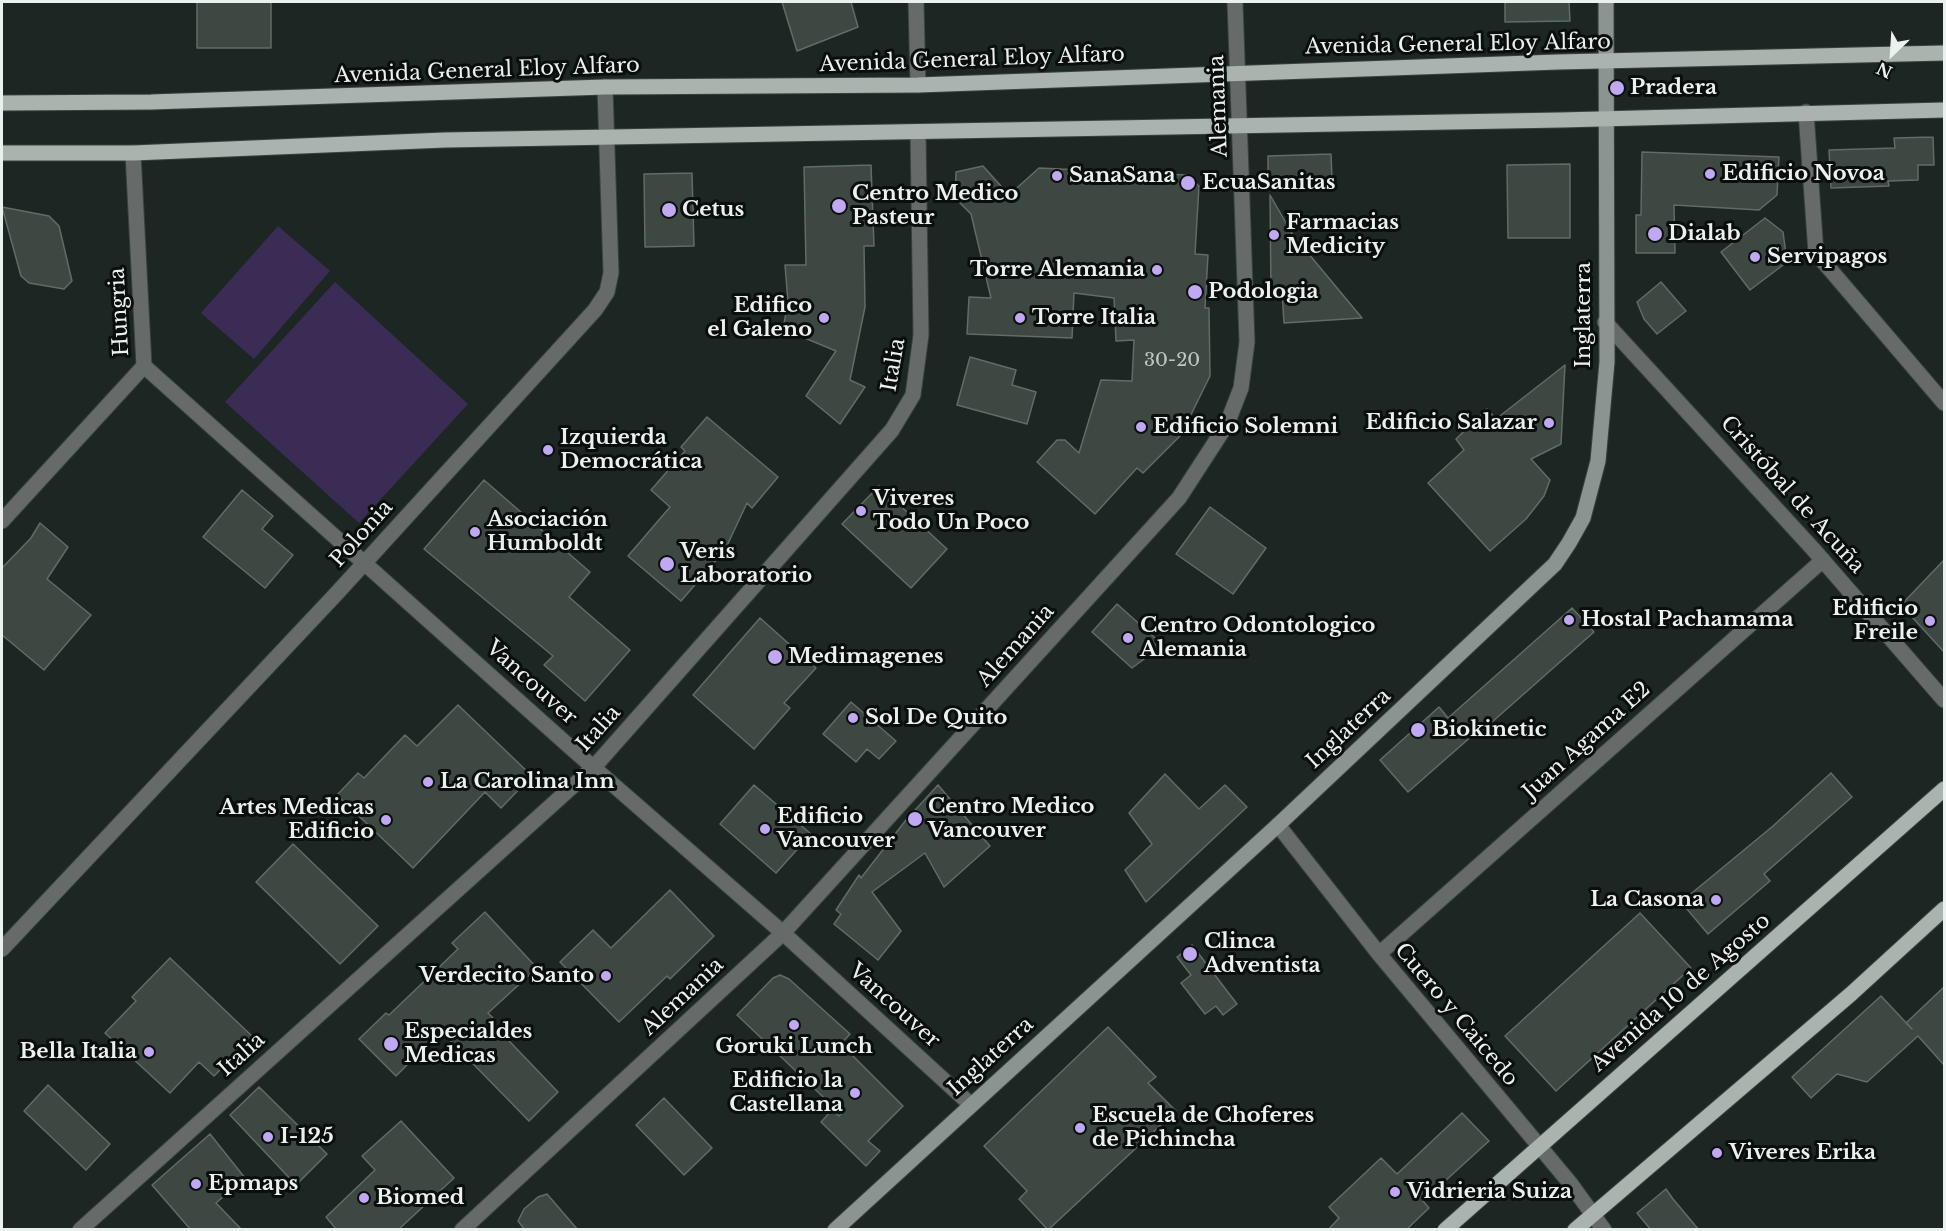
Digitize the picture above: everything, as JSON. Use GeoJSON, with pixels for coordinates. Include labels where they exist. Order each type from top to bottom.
{"type":"FeatureCollection","features":[{"type":"Feature","properties":{"kind":"main road","name":"Avenida General Eloy Alfaro"},"geometry":{"type":"LineString","coordinates":[[2,103],[163,102],[605,87],[918,84],[1239,72],[1944,53]]}},
{"type":"Feature","properties":{"kind":"main road"},"geometry":{"type":"LineString","coordinates":[[2,153],[133,153],[445,140],[1606,119],[1944,110]]}},
{"type":"Feature","properties":{"kind":"main road","name":"Avenida 10 de Agosto"},"geometry":{"type":"LineString","coordinates":[[1446,1230],[1538,1146],[1944,789]]}},
{"type":"Feature","properties":{"kind":"main road"},"geometry":{"type":"LineString","coordinates":[[1575,1230],[1851,994],[1944,909]]}},
{"type":"Feature","properties":{"kind":"street"},"geometry":{"type":"LineString","coordinates":[[916,2],[918,84]]}},
{"type":"Feature","properties":{"kind":"street","name":"Alemania"},"geometry":{"type":"LineString","coordinates":[[462,1230],[783,933],[1179,498],[1227,424],[1241,388],[1247,342],[1235,2]]}},
{"type":"Feature","properties":{"kind":"street","name":"Inglaterra"},"geometry":{"type":"LineString","coordinates":[[835,1230],[970,1104],[1278,825],[1555,564],[1569,543],[1583,518],[1598,460],[1607,362],[1605,322],[1606,2]]}},
{"type":"Feature","properties":{"kind":"street","name":"Polonia"},"geometry":{"type":"LineString","coordinates":[[2,949],[364,563],[595,310],[607,292],[611,273],[605,87]]}},
{"type":"Feature","properties":{"kind":"street"},"geometry":{"type":"LineString","coordinates":[[1806,112],[1816,253],[1944,404]]}},
{"type":"Feature","properties":{"kind":"street","name":"Italia"},"geometry":{"type":"LineString","coordinates":[[80,1230],[594,767],[879,447],[907,409],[917,378],[921,335],[918,132]]}},
{"type":"Feature","properties":{"kind":"street","name":"Hungria"},"geometry":{"type":"LineString","coordinates":[[2,521],[144,366],[133,153]]}},
{"type":"Feature","properties":{"kind":"street","name":"Cristóbal de Acuña"},"geometry":{"type":"LineString","coordinates":[[1605,322],[1822,560],[1944,700]]}},
{"type":"Feature","properties":{"kind":"street","name":"Vancouver"},"geometry":{"type":"LineString","coordinates":[[144,366],[783,933],[970,1104]]}},
{"type":"Feature","properties":{"kind":"street","name":"Juan Agama E2"},"geometry":{"type":"LineString","coordinates":[[1379,954],[1822,560]]}},
{"type":"Feature","properties":{"kind":"street","name":"Cuero y Caicedo"},"geometry":{"type":"LineString","coordinates":[[1278,825],[1379,954],[1538,1146],[1604,1230]]}},
{"type":"Feature","properties":{"kind":"shaded area"},"geometry":{"type":"Polygon","coordinates":[[[278,226],[330,271],[254,359],[201,313],[278,226]]]}},
{"type":"Feature","properties":{"kind":"shaded area"},"geometry":{"type":"Polygon","coordinates":[[[335,282],[468,404],[359,523],[225,402],[335,282]]]}},
{"type":"Feature","properties":{"kind":"building"},"geometry":{"type":"Polygon","coordinates":[[[197,2],[271,2],[271,48],[197,48],[197,2]]]}},
{"type":"Feature","properties":{"kind":"building"},"geometry":{"type":"Polygon","coordinates":[[[782,2],[851,2],[858,27],[797,51],[782,2]]]}},
{"type":"Feature","properties":{"kind":"building"},"geometry":{"type":"Polygon","coordinates":[[[1505,2],[1569,2],[1570,21],[1505,22],[1505,2]]]}},
{"type":"Feature","properties":{"kind":"building"},"geometry":{"type":"Polygon","coordinates":[[[1933,137],[1934,165],[1918,165],[1918,180],[1888,181],[1889,186],[1831,188],[1829,150],[1895,148],[1894,138],[1933,137]]]}},
{"type":"Feature","properties":{"kind":"building","name":"Edificio Novoa"},"geometry":{"type":"Polygon","coordinates":[[[1642,152],[1779,157],[1777,195],[1759,210],[1674,205],[1675,253],[1636,253],[1636,215],[1641,215],[1642,152]]]}},
{"type":"Feature","properties":{"kind":"building"},"geometry":{"type":"Polygon","coordinates":[[[1331,154],[1332,179],[1268,180],[1268,156],[1331,154]]]}},
{"type":"Feature","properties":{"kind":"building"},"geometry":{"type":"Polygon","coordinates":[[[1570,164],[1570,238],[1508,238],[1507,165],[1570,164]]]}},
{"type":"Feature","properties":{"kind":"building"},"geometry":{"type":"Polygon","coordinates":[[[871,165],[874,246],[864,246],[865,307],[850,380],[865,387],[840,424],[806,396],[836,351],[783,329],[788,302],[785,265],[806,265],[804,167],[871,165]]]}},
{"type":"Feature","properties":{"kind":"building"},"geometry":{"type":"Polygon","coordinates":[[[983,166],[1009,195],[1039,168],[1187,175],[1199,186],[1195,254],[1208,255],[1205,308],[1209,308],[1210,376],[1181,435],[1143,473],[1137,468],[1095,514],[1037,462],[1057,440],[1065,440],[1079,453],[1101,380],[1132,381],[1134,340],[1116,341],[1114,298],[1074,293],[1072,338],[967,334],[969,297],[991,298],[971,214],[955,198],[956,172],[983,166]]]}},
{"type":"Feature","properties":{"kind":"building","name":"Cetus"},"geometry":{"type":"Polygon","coordinates":[[[692,173],[694,246],[645,247],[644,174],[692,173]]]}},
{"type":"Feature","properties":{"kind":"building"},"geometry":{"type":"Polygon","coordinates":[[[1270,195],[1293,235],[1362,318],[1284,323],[1282,292],[1271,292],[1270,195]]]}},
{"type":"Feature","properties":{"kind":"building"},"geometry":{"type":"Polygon","coordinates":[[[2,207],[49,216],[59,226],[72,281],[64,289],[29,283],[21,276],[2,207]]]}},
{"type":"Feature","properties":{"kind":"building","name":"Servipagos"},"geometry":{"type":"Polygon","coordinates":[[[1765,218],[1783,232],[1787,262],[1750,290],[1721,252],[1765,218]]]}},
{"type":"Feature","properties":{"kind":"building"},"geometry":{"type":"Polygon","coordinates":[[[1661,282],[1686,311],[1657,334],[1644,319],[1637,302],[1661,282]]]}},
{"type":"Feature","properties":{"kind":"building"},"geometry":{"type":"Polygon","coordinates":[[[970,357],[1016,370],[1012,385],[1036,392],[1027,424],[957,405],[970,357]]]}},
{"type":"Feature","properties":{"kind":"building"},"geometry":{"type":"Polygon","coordinates":[[[1565,365],[1561,444],[1531,459],[1550,480],[1544,496],[1526,519],[1490,551],[1428,483],[1464,450],[1456,439],[1487,409],[1496,419],[1565,365]]]}},
{"type":"Feature","properties":{"kind":"building"},"geometry":{"type":"Polygon","coordinates":[[[707,417],[778,477],[752,508],[747,503],[725,550],[681,601],[628,556],[670,507],[651,490],[685,451],[681,447],[707,417]]]}},
{"type":"Feature","properties":{"kind":"building"},"geometry":{"type":"Polygon","coordinates":[[[484,480],[590,572],[569,597],[630,650],[585,701],[544,665],[553,656],[424,549],[484,480]]]}},
{"type":"Feature","properties":{"kind":"building"},"geometry":{"type":"Polygon","coordinates":[[[879,486],[947,549],[911,588],[842,524],[879,486]]]}},
{"type":"Feature","properties":{"kind":"building"},"geometry":{"type":"Polygon","coordinates":[[[242,490],[273,516],[262,529],[293,555],[265,588],[203,537],[242,490]]]}},
{"type":"Feature","properties":{"kind":"building"},"geometry":{"type":"Polygon","coordinates":[[[1210,507],[1266,548],[1233,594],[1176,554],[1210,507]]]}},
{"type":"Feature","properties":{"kind":"building"},"geometry":{"type":"Polygon","coordinates":[[[40,523],[68,547],[47,579],[91,615],[44,670],[2,635],[2,568],[31,538],[40,523]]]}},
{"type":"Feature","properties":{"kind":"building","name":"Edificio Freile"},"geometry":{"type":"Polygon","coordinates":[[[1944,560],[1944,652],[1901,605],[1944,560]]]}},
{"type":"Feature","properties":{"kind":"building","name":"Centro Odontologico Alemania"},"geometry":{"type":"Polygon","coordinates":[[[1117,604],[1163,645],[1132,668],[1092,632],[1117,604]]]}},
{"type":"Feature","properties":{"kind":"building"},"geometry":{"type":"Polygon","coordinates":[[[1572,608],[1594,632],[1483,730],[1481,728],[1408,792],[1380,760],[1439,707],[1448,718],[1572,608]]]}},
{"type":"Feature","properties":{"kind":"building"},"geometry":{"type":"Polygon","coordinates":[[[760,618],[816,668],[784,703],[790,708],[754,749],[693,695],[760,618]]]}},
{"type":"Feature","properties":{"kind":"building","name":"Sol De Quito"},"geometry":{"type":"Polygon","coordinates":[[[851,702],[896,741],[879,759],[867,749],[856,762],[823,734],[851,702]]]}},
{"type":"Feature","properties":{"kind":"building"},"geometry":{"type":"Polygon","coordinates":[[[458,705],[532,776],[501,808],[485,792],[413,868],[337,795],[358,773],[364,778],[405,735],[417,746],[458,705]]]}},
{"type":"Feature","properties":{"kind":"building"},"geometry":{"type":"Polygon","coordinates":[[[1831,773],[1852,797],[1764,874],[1770,881],[1708,934],[1681,902],[1773,826],[1831,773]]]}},
{"type":"Feature","properties":{"kind":"building"},"geometry":{"type":"Polygon","coordinates":[[[1165,774],[1199,809],[1225,785],[1247,807],[1146,902],[1125,870],[1152,844],[1129,813],[1165,774]]]}},
{"type":"Feature","properties":{"kind":"building","name":"Edificio Vancouver"},"geometry":{"type":"Polygon","coordinates":[[[754,785],[811,834],[776,873],[720,824],[754,785]]]}},
{"type":"Feature","properties":{"kind":"building"},"geometry":{"type":"Polygon","coordinates":[[[938,785],[990,846],[944,887],[925,853],[872,892],[901,931],[878,960],[834,924],[841,914],[836,910],[859,875],[861,878],[906,820],[938,785]]]}},
{"type":"Feature","properties":{"kind":"building"},"geometry":{"type":"Polygon","coordinates":[[[293,844],[378,926],[340,964],[256,882],[293,844]]]}},
{"type":"Feature","properties":{"kind":"building"},"geometry":{"type":"Polygon","coordinates":[[[670,890],[714,936],[670,979],[667,976],[619,1022],[560,962],[593,930],[611,948],[670,890]]]}},
{"type":"Feature","properties":{"kind":"building"},"geometry":{"type":"Polygon","coordinates":[[[485,912],[537,968],[488,1013],[494,1019],[491,1022],[558,1092],[529,1121],[441,1031],[396,1076],[359,1039],[386,1013],[389,1015],[458,949],[452,943],[485,912]]]}},
{"type":"Feature","properties":{"kind":"building"},"geometry":{"type":"Polygon","coordinates":[[[1640,913],[1691,968],[1556,1091],[1505,1036],[1640,913]]]}},
{"type":"Feature","properties":{"kind":"building"},"geometry":{"type":"Polygon","coordinates":[[[1192,945],[1237,1004],[1223,1015],[1216,1006],[1205,1014],[1181,983],[1191,975],[1177,957],[1192,945]]]}},
{"type":"Feature","properties":{"kind":"building"},"geometry":{"type":"Polygon","coordinates":[[[170,958],[253,1037],[214,1076],[199,1062],[170,1093],[105,1033],[136,1001],[132,997],[170,958]]]}},
{"type":"Feature","properties":{"kind":"building"},"geometry":{"type":"Polygon","coordinates":[[[780,975],[789,979],[850,1034],[841,1044],[903,1106],[868,1141],[880,1151],[866,1166],[821,1122],[832,1110],[839,1116],[841,1114],[737,1015],[773,978],[780,975]]]}},
{"type":"Feature","properties":{"kind":"building"},"geometry":{"type":"Polygon","coordinates":[[[1944,987],[1944,1065],[1918,1036],[1867,1082],[1837,1074],[1811,1098],[1792,1077],[1881,996],[1906,1023],[1944,987]]]}},
{"type":"Feature","properties":{"kind":"building","name":"Escuela de Choferes de Pichincha"},"geometry":{"type":"Polygon","coordinates":[[[1108,1027],[1156,1077],[1148,1083],[1176,1111],[1048,1230],[1019,1199],[1027,1191],[984,1146],[1108,1027]]]}},
{"type":"Feature","properties":{"kind":"building"},"geometry":{"type":"Polygon","coordinates":[[[48,1085],[110,1144],[86,1170],[24,1111],[48,1085]]]}},
{"type":"Feature","properties":{"kind":"building","name":"I-125"},"geometry":{"type":"Polygon","coordinates":[[[259,1087],[327,1154],[296,1185],[230,1115],[259,1087]]]}},
{"type":"Feature","properties":{"kind":"building"},"geometry":{"type":"Polygon","coordinates":[[[664,1098],[712,1148],[684,1175],[636,1125],[664,1098]]]}},
{"type":"Feature","properties":{"kind":"building"},"geometry":{"type":"Polygon","coordinates":[[[1462,1113],[1489,1141],[1423,1201],[1429,1208],[1406,1230],[1328,1230],[1339,1218],[1329,1207],[1381,1158],[1397,1174],[1462,1113]]]}},
{"type":"Feature","properties":{"kind":"building"},"geometry":{"type":"Polygon","coordinates":[[[401,1121],[454,1178],[398,1230],[337,1230],[326,1217],[375,1170],[362,1156],[401,1121]]]}},
{"type":"Feature","properties":{"kind":"building","name":"Epmaps"},"geometry":{"type":"Polygon","coordinates":[[[210,1134],[245,1178],[216,1203],[242,1230],[191,1230],[152,1185],[210,1134]]]}},
{"type":"Feature","properties":{"kind":"building"},"geometry":{"type":"Polygon","coordinates":[[[1666,1189],[1699,1230],[1651,1230],[1637,1213],[1666,1189]]]}},
{"type":"Feature","properties":{"kind":"building"},"geometry":{"type":"Polygon","coordinates":[[[547,1194],[578,1230],[525,1230],[518,1221],[524,1209],[538,1197],[547,1194]]]}},
{"type":"Feature","properties":{"kind":"place","name":"Pradera"},"geometry":{"type":"Point","coordinates":[1617,88]}},
{"type":"Feature","properties":{"kind":"place","name":"Edificio Novoa"},"geometry":{"type":"Point","coordinates":[1710,174]}},
{"type":"Feature","properties":{"kind":"place","name":"SanaSana"},"geometry":{"type":"Point","coordinates":[1057,176]}},
{"type":"Feature","properties":{"kind":"place","name":"EcuaSanitas"},"geometry":{"type":"Point","coordinates":[1188,183]}},
{"type":"Feature","properties":{"kind":"place","name":"Centro Medico Pasteur"},"geometry":{"type":"Point","coordinates":[839,206]}},
{"type":"Feature","properties":{"kind":"place","name":"Cetus"},"geometry":{"type":"Point","coordinates":[669,210]}},
{"type":"Feature","properties":{"kind":"place","name":"Dialab"},"geometry":{"type":"Point","coordinates":[1655,234]}},
{"type":"Feature","properties":{"kind":"place","name":"Farmacias Medicity"},"geometry":{"type":"Point","coordinates":[1274,235]}},
{"type":"Feature","properties":{"kind":"place","name":"Servipagos"},"geometry":{"type":"Point","coordinates":[1755,257]}},
{"type":"Feature","properties":{"kind":"place","name":"Torre Alemania"},"geometry":{"type":"Point","coordinates":[1157,270]}},
{"type":"Feature","properties":{"kind":"place","name":"Podologia"},"geometry":{"type":"Point","coordinates":[1195,292]}},
{"type":"Feature","properties":{"kind":"place","name":"Edifico el Galeno"},"geometry":{"type":"Point","coordinates":[824,318]}},
{"type":"Feature","properties":{"kind":"place","name":"Torre Italia"},"geometry":{"type":"Point","coordinates":[1020,318]}},
{"type":"Feature","properties":{"kind":"place","name":"Edificio Salazar"},"geometry":{"type":"Point","coordinates":[1549,423]}},
{"type":"Feature","properties":{"kind":"place","name":"Edificio Solemni"},"geometry":{"type":"Point","coordinates":[1141,427]}},
{"type":"Feature","properties":{"kind":"place","name":"Izquierda Democrática"},"geometry":{"type":"Point","coordinates":[548,450]}},
{"type":"Feature","properties":{"kind":"place","name":"Viveres Todo Un Poco"},"geometry":{"type":"Point","coordinates":[861,511]}},
{"type":"Feature","properties":{"kind":"place","name":"Asociación Humboldt"},"geometry":{"type":"Point","coordinates":[475,532]}},
{"type":"Feature","properties":{"kind":"place","name":"Veris Laboratorio"},"geometry":{"type":"Point","coordinates":[667,564]}},
{"type":"Feature","properties":{"kind":"place","name":"Hostal Pachamama"},"geometry":{"type":"Point","coordinates":[1569,620]}},
{"type":"Feature","properties":{"kind":"place","name":"Edificio Freile"},"geometry":{"type":"Point","coordinates":[1930,621]}},
{"type":"Feature","properties":{"kind":"place","name":"Centro Odontologico Alemania"},"geometry":{"type":"Point","coordinates":[1128,638]}},
{"type":"Feature","properties":{"kind":"place","name":"Medimagenes"},"geometry":{"type":"Point","coordinates":[775,657]}},
{"type":"Feature","properties":{"kind":"place","name":"Sol De Quito"},"geometry":{"type":"Point","coordinates":[853,718]}},
{"type":"Feature","properties":{"kind":"place","name":"Biokinetic"},"geometry":{"type":"Point","coordinates":[1418,730]}},
{"type":"Feature","properties":{"kind":"place","name":"La Carolina Inn"},"geometry":{"type":"Point","coordinates":[428,782]}},
{"type":"Feature","properties":{"kind":"place","name":"Centro Medico Vancouver"},"geometry":{"type":"Point","coordinates":[915,819]}},
{"type":"Feature","properties":{"kind":"place","name":"Artes Medicas Edificio"},"geometry":{"type":"Point","coordinates":[386,820]}},
{"type":"Feature","properties":{"kind":"place","name":"Edificio Vancouver"},"geometry":{"type":"Point","coordinates":[765,829]}},
{"type":"Feature","properties":{"kind":"place","name":"La Casona"},"geometry":{"type":"Point","coordinates":[1716,900]}},
{"type":"Feature","properties":{"kind":"place","name":"Clinca Adventista"},"geometry":{"type":"Point","coordinates":[1190,954]}},
{"type":"Feature","properties":{"kind":"place","name":"Verdecito Santo"},"geometry":{"type":"Point","coordinates":[606,976]}},
{"type":"Feature","properties":{"kind":"place","name":"Goruki Lunch"},"geometry":{"type":"Point","coordinates":[794,1025]}},
{"type":"Feature","properties":{"kind":"place","name":"Especialdes Medicas"},"geometry":{"type":"Point","coordinates":[391,1044]}},
{"type":"Feature","properties":{"kind":"place","name":"Bella Italia"},"geometry":{"type":"Point","coordinates":[149,1052]}},
{"type":"Feature","properties":{"kind":"place","name":"Edificio la Castellana"},"geometry":{"type":"Point","coordinates":[855,1093]}},
{"type":"Feature","properties":{"kind":"place","name":"Escuela de Choferes de Pichincha"},"geometry":{"type":"Point","coordinates":[1080,1128]}},
{"type":"Feature","properties":{"kind":"place","name":"I-125"},"geometry":{"type":"Point","coordinates":[268,1137]}},
{"type":"Feature","properties":{"kind":"place","name":"Viveres Erika"},"geometry":{"type":"Point","coordinates":[1717,1153]}},
{"type":"Feature","properties":{"kind":"place","name":"Epmaps"},"geometry":{"type":"Point","coordinates":[196,1184]}},
{"type":"Feature","properties":{"kind":"place","name":"Vidrieria Suiza"},"geometry":{"type":"Point","coordinates":[1395,1192]}},
{"type":"Feature","properties":{"kind":"place","name":"Biomed"},"geometry":{"type":"Point","coordinates":[364,1198]}}]}
